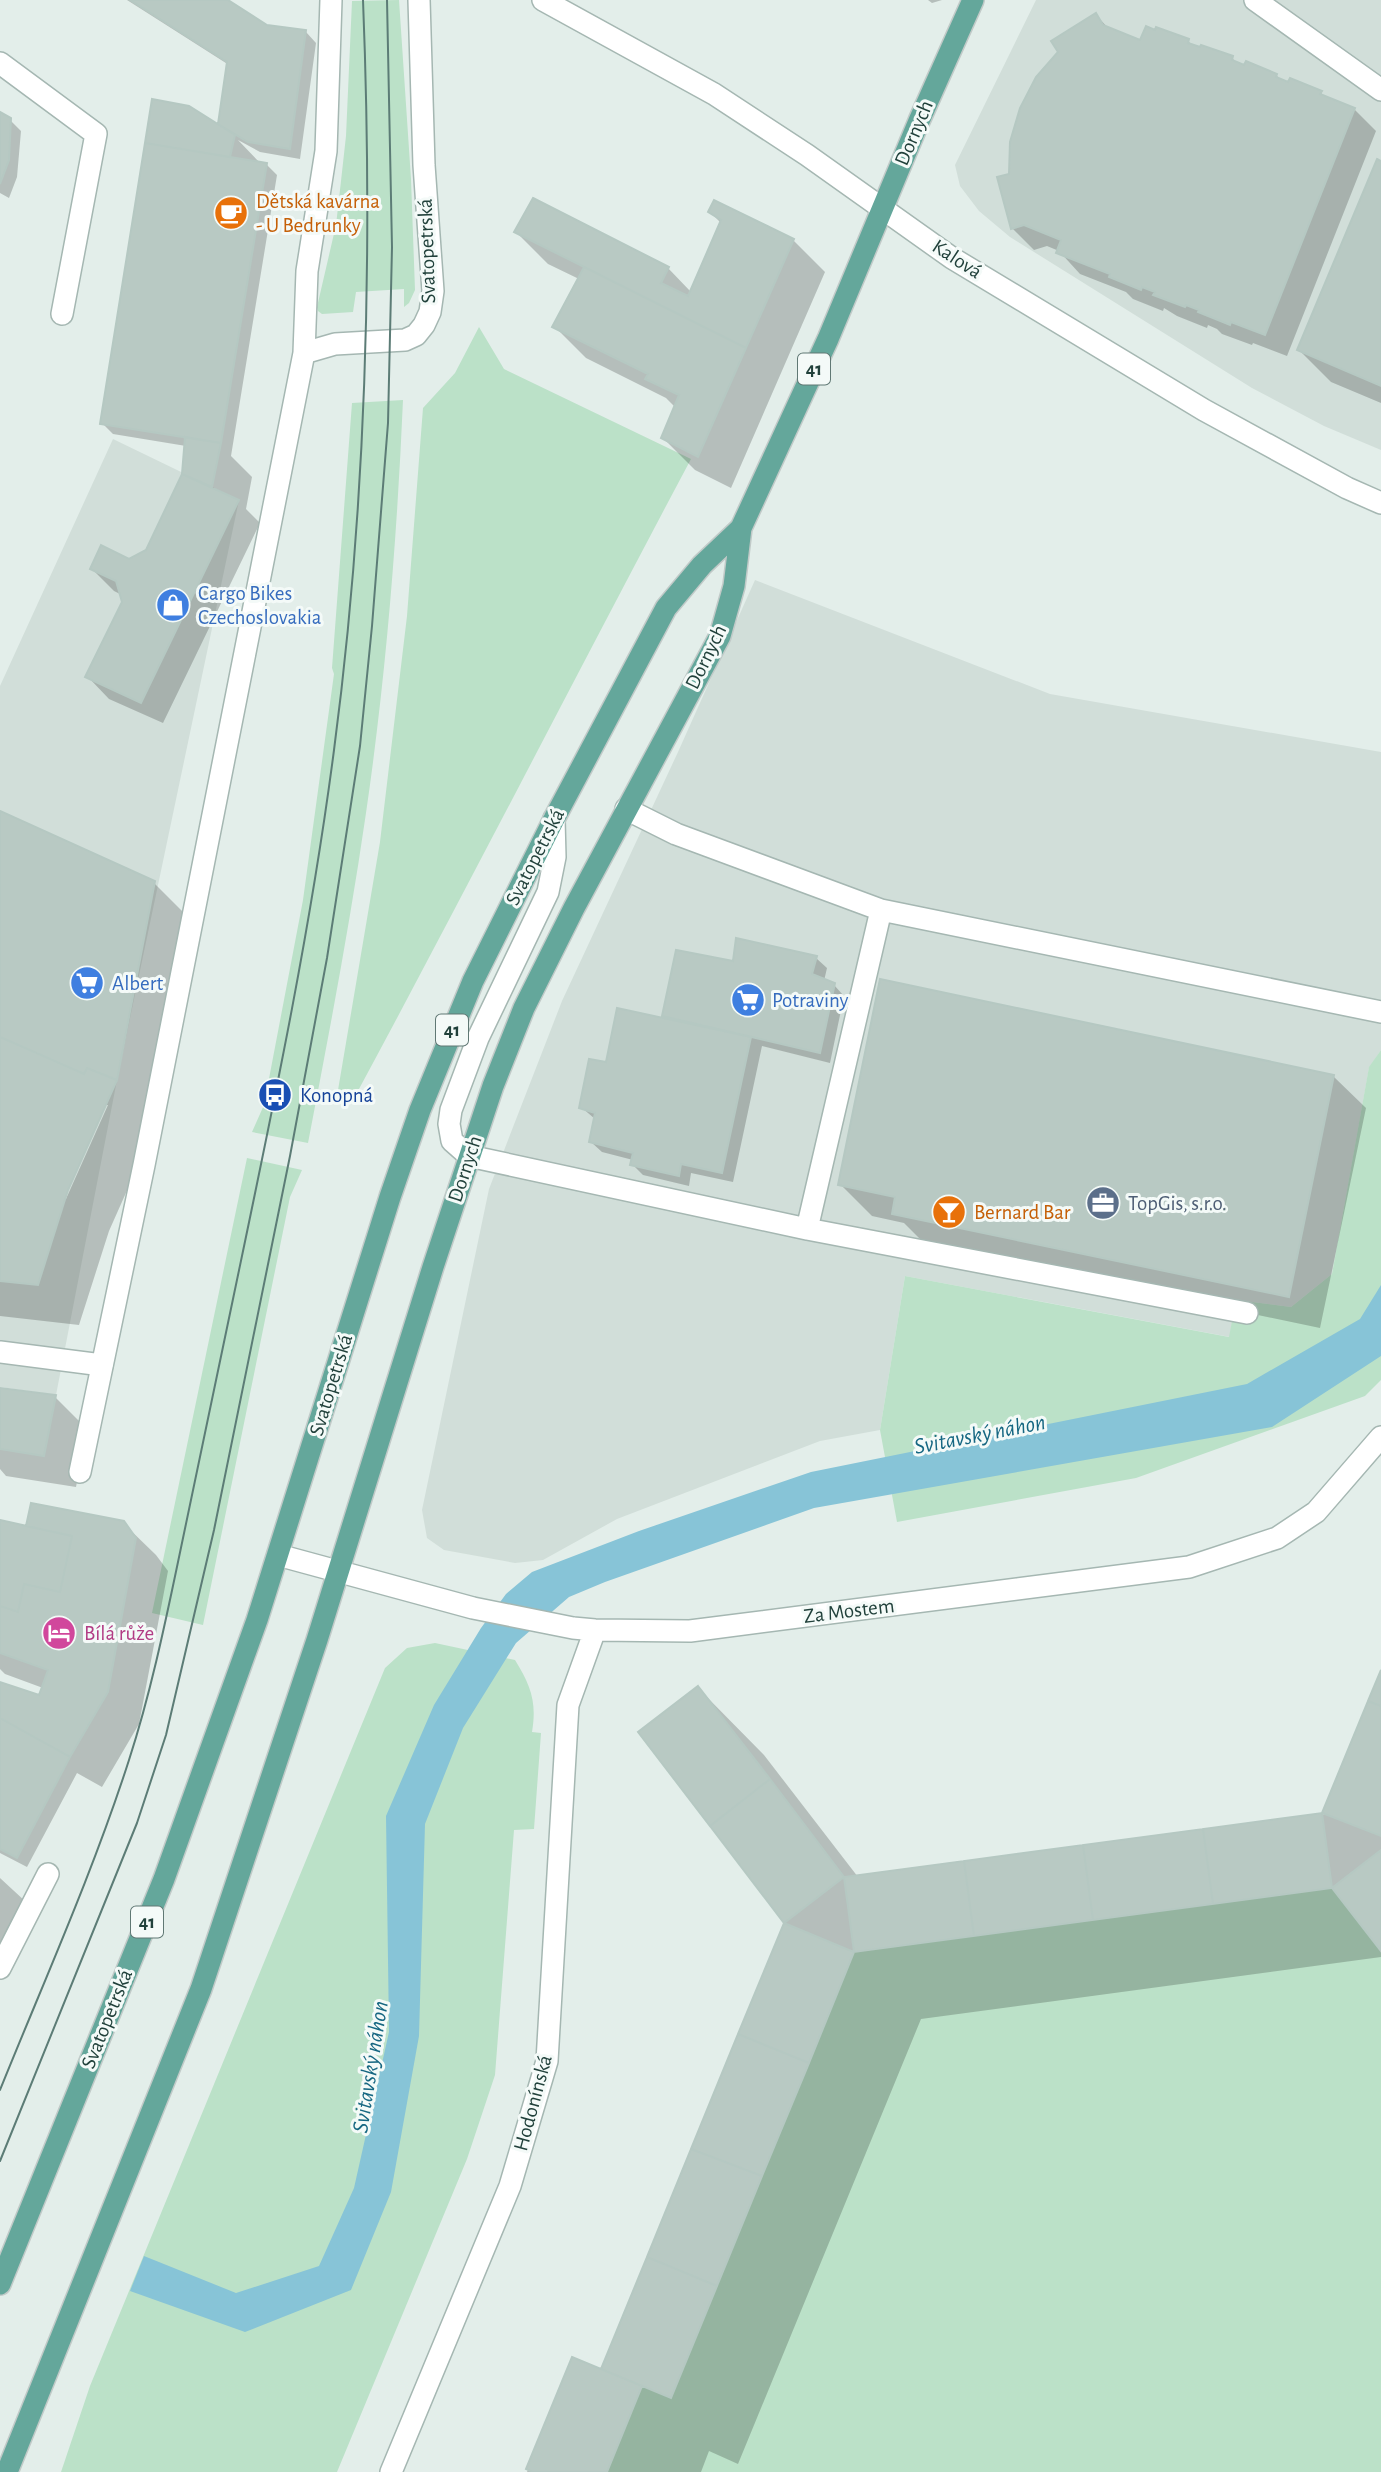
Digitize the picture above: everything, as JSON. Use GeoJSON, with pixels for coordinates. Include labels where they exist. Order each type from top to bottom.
{"type":"FeatureCollection","features":[{"type":"Feature","properties":{"kind":"main road","name":"Dornych"},"geometry":{"type":"LineString","coordinates":[[338,1571],[469,1156],[524,1008],[626,809],[720,636],[734,586],[741,528],[828,339],[973,0]]}},
{"type":"Feature","properties":{"kind":"main road","name":"Svatopetrská"},"geometry":{"type":"LineString","coordinates":[[0,2284],[164,1879],[257,1620],[390,1197],[420,1110],[472,981],[666,608],[702,565],[741,528]]}},
{"type":"Feature","properties":{"kind":"main road","name":"41"},"geometry":{"type":"LineString","coordinates":[[7,2472],[201,1989],[338,1571]]}},
{"type":"Feature","properties":{"kind":"street"},"geometry":{"type":"LineString","coordinates":[[80,1472],[144,1165],[304,353],[307,271],[326,151],[331,0]]}},
{"type":"Feature","properties":{"kind":"street","name":"Svatopetrská"},"geometry":{"type":"LineString","coordinates":[[304,353],[335,344],[405,340],[416,335],[429,312],[433,291],[424,165],[419,0]]}},
{"type":"Feature","properties":{"kind":"street","name":"Kalová"},"geometry":{"type":"LineString","coordinates":[[543,0],[714,93],[952,258],[1205,410],[1348,488],[1381,503]]}},
{"type":"Feature","properties":{"kind":"street"},"geometry":{"type":"LineString","coordinates":[[1255,0],[1381,90]]}},
{"type":"Feature","properties":{"kind":"street"},"geometry":{"type":"LineString","coordinates":[[0,63],[96,134],[62,314]]}},
{"type":"Feature","properties":{"kind":"street"},"geometry":{"type":"LineString","coordinates":[[626,809],[676,834],[881,910],[1381,1012]]}},
{"type":"Feature","properties":{"kind":"street"},"geometry":{"type":"LineString","coordinates":[[554,819],[555,858],[548,892],[478,1038],[452,1110],[449,1124],[452,1141],[469,1156],[807,1229],[1247,1313]]}},
{"type":"Feature","properties":{"kind":"street"},"geometry":{"type":"LineString","coordinates":[[807,1229],[881,910]]}},
{"type":"Feature","properties":{"kind":"street"},"geometry":{"type":"LineString","coordinates":[[0,1352],[102,1365]]}},
{"type":"Feature","properties":{"kind":"street","name":"Za Mostem"},"geometry":{"type":"LineString","coordinates":[[278,1555],[473,1608],[573,1628],[690,1631],[1189,1567],[1277,1538],[1316,1512],[1381,1437]]}},
{"type":"Feature","properties":{"kind":"street","name":"Hodonínská"},"geometry":{"type":"LineString","coordinates":[[391,2472],[510,2186],[547,2061],[568,1705],[595,1630]]}},
{"type":"Feature","properties":{"kind":"street"},"geometry":{"type":"LineString","coordinates":[[0,1968],[48,1874]]}},
{"type":"Feature","properties":{"kind":"shaded area"},"geometry":{"type":"Polygon","coordinates":[[[1036,0],[1381,0],[1381,450],[1324,426],[1252,388],[1010,237],[979,211],[960,186],[955,165],[1036,0]]]}},
{"type":"Feature","properties":{"kind":"shaded area"},"geometry":{"type":"Polygon","coordinates":[[[113,439],[239,500],[117,1080],[56,1395],[0,1387],[0,686],[113,439]]]}},
{"type":"Feature","properties":{"kind":"shaded area"},"geometry":{"type":"Polygon","coordinates":[[[755,580],[1050,694],[1381,752],[1381,1050],[1369,1068],[1332,1274],[1291,1307],[1236,1300],[1230,1337],[905,1276],[880,1430],[820,1441],[617,1519],[543,1560],[515,1563],[444,1550],[427,1538],[422,1510],[489,1189],[562,1001],[755,580]]]}},
{"type":"Feature","properties":{"kind":"green space"},"geometry":{"type":"Polygon","coordinates":[[[399,0],[411,179],[415,290],[404,307],[404,289],[356,292],[353,312],[322,314],[317,307],[336,225],[346,136],[352,1],[399,0]]]}},
{"type":"Feature","properties":{"kind":"green space"},"geometry":{"type":"Polygon","coordinates":[[[479,327],[504,369],[691,459],[352,1102],[337,1096],[380,842],[407,616],[423,408],[455,373],[479,327]]]}},
{"type":"Feature","properties":{"kind":"green space"},"geometry":{"type":"Polygon","coordinates":[[[403,400],[390,607],[373,762],[360,855],[308,1143],[252,1132],[264,1105],[303,900],[334,674],[332,668],[352,403],[403,400]]]}},
{"type":"Feature","properties":{"kind":"green space"},"geometry":{"type":"Polygon","coordinates":[[[1381,1050],[1381,1380],[1365,1396],[1136,1478],[897,1522],[880,1430],[905,1276],[1229,1337],[1236,1300],[1291,1307],[1332,1274],[1369,1067],[1381,1050]]]}},
{"type":"Feature","properties":{"kind":"green space"},"geometry":{"type":"Polygon","coordinates":[[[247,1158],[302,1170],[290,1197],[203,1625],[152,1613],[247,1158]]]}},
{"type":"Feature","properties":{"kind":"green space"},"geometry":{"type":"Polygon","coordinates":[[[435,1643],[515,1660],[521,1669],[533,1703],[532,1732],[541,1733],[534,1829],[514,1830],[495,2075],[467,2159],[337,2472],[61,2472],[90,2386],[385,1668],[407,1648],[435,1643]]]}},
{"type":"Feature","properties":{"kind":"green space"},"geometry":{"type":"Polygon","coordinates":[[[1332,1888],[1381,1951],[1381,2472],[607,2472],[642,2386],[671,2398],[854,1952],[1332,1888]]]}},
{"type":"Feature","properties":{"kind":"water"},"geometry":{"type":"Polygon","coordinates":[[[1381,1285],[1381,1356],[1272,1427],[814,1508],[569,1597],[516,1643],[463,1728],[425,1824],[419,2036],[391,2192],[351,2290],[245,2332],[130,2291],[144,2256],[236,2293],[319,2266],[354,2188],[389,2032],[386,1816],[434,1705],[481,1628],[506,1594],[532,1572],[639,1531],[811,1472],[1247,1384],[1360,1319],[1381,1285]]]}},
{"type":"Feature","properties":{"kind":"building"},"geometry":{"type":"Polygon","coordinates":[[[130,0],[228,0],[267,25],[306,30],[290,149],[248,142],[218,124],[227,62],[130,0]]]}},
{"type":"Feature","properties":{"kind":"building"},"geometry":{"type":"Polygon","coordinates":[[[1096,13],[1103,25],[1140,40],[1146,26],[1155,30],[1156,27],[1189,39],[1188,43],[1233,56],[1232,60],[1244,65],[1246,61],[1277,74],[1276,77],[1288,82],[1290,78],[1322,91],[1320,94],[1355,108],[1265,335],[1231,322],[1230,325],[1198,312],[1199,310],[1153,295],[1155,292],[1142,287],[1141,290],[1109,277],[1110,274],[1056,253],[1061,240],[1024,225],[1011,229],[997,177],[1009,174],[1010,142],[1020,108],[1036,77],[1058,52],[1051,41],[1096,13]]]}},
{"type":"Feature","properties":{"kind":"building"},"geometry":{"type":"Polygon","coordinates":[[[152,99],[189,106],[235,135],[230,157],[145,143],[152,99]]]}},
{"type":"Feature","properties":{"kind":"building"},"geometry":{"type":"Polygon","coordinates":[[[0,112],[11,118],[9,160],[0,184],[0,112]]]}},
{"type":"Feature","properties":{"kind":"building"},"geometry":{"type":"Polygon","coordinates":[[[145,143],[267,163],[221,443],[100,424],[145,143]]]}},
{"type":"Feature","properties":{"kind":"building"},"geometry":{"type":"Polygon","coordinates":[[[1377,159],[1381,161],[1381,386],[1297,350],[1377,159]]]}},
{"type":"Feature","properties":{"kind":"building"},"geometry":{"type":"Polygon","coordinates":[[[533,198],[669,267],[661,283],[688,296],[721,220],[708,212],[714,200],[794,239],[746,348],[514,232],[533,198]]]}},
{"type":"Feature","properties":{"kind":"building"},"geometry":{"type":"Polygon","coordinates":[[[584,267],[746,348],[698,457],[661,438],[679,395],[645,379],[648,374],[552,327],[584,267]]]}},
{"type":"Feature","properties":{"kind":"building"},"geometry":{"type":"Polygon","coordinates":[[[185,437],[221,443],[212,487],[182,474],[185,437]]]}},
{"type":"Feature","properties":{"kind":"building"},"geometry":{"type":"Polygon","coordinates":[[[182,474],[239,500],[141,703],[85,677],[122,602],[116,581],[90,569],[101,545],[129,559],[146,550],[182,474]]]}},
{"type":"Feature","properties":{"kind":"building"},"geometry":{"type":"Polygon","coordinates":[[[0,811],[155,881],[117,1080],[87,1068],[84,1074],[0,1037],[0,811]]]}},
{"type":"Feature","properties":{"kind":"building","name":"Potraviny"},"geometry":{"type":"Polygon","coordinates":[[[736,938],[817,956],[812,974],[835,983],[820,1053],[662,1016],[676,950],[733,961],[736,938]]]}},
{"type":"Feature","properties":{"kind":"building"},"geometry":{"type":"Polygon","coordinates":[[[880,979],[1334,1075],[1289,1297],[892,1214],[895,1197],[838,1185],[880,979]]]}},
{"type":"Feature","properties":{"kind":"building"},"geometry":{"type":"Polygon","coordinates":[[[617,1008],[751,1037],[722,1173],[681,1164],[679,1176],[630,1165],[633,1153],[589,1142],[595,1113],[579,1108],[589,1059],[606,1062],[617,1008]]]}},
{"type":"Feature","properties":{"kind":"building"},"geometry":{"type":"Polygon","coordinates":[[[0,1037],[84,1074],[87,1068],[117,1080],[68,1190],[38,1285],[0,1281],[0,1037]]]}},
{"type":"Feature","properties":{"kind":"building"},"geometry":{"type":"Polygon","coordinates":[[[0,1388],[56,1395],[44,1456],[0,1449],[0,1388]]]}},
{"type":"Feature","properties":{"kind":"building","name":"Bílá růže"},"geometry":{"type":"Polygon","coordinates":[[[31,1503],[124,1521],[136,1538],[108,1692],[70,1757],[0,1718],[0,1682],[39,1695],[48,1670],[0,1653],[0,1606],[18,1612],[24,1584],[60,1592],[72,1536],[26,1526],[31,1503]]]}},
{"type":"Feature","properties":{"kind":"building"},"geometry":{"type":"Polygon","coordinates":[[[0,1520],[72,1536],[60,1592],[24,1584],[18,1612],[0,1606],[0,1520]]]}},
{"type":"Feature","properties":{"kind":"building"},"geometry":{"type":"Polygon","coordinates":[[[1381,1670],[1381,1706],[1368,1701],[1381,1670]]]}},
{"type":"Feature","properties":{"kind":"building"},"geometry":{"type":"Polygon","coordinates":[[[698,1686],[770,1779],[710,1826],[638,1732],[698,1686]]]}},
{"type":"Feature","properties":{"kind":"building"},"geometry":{"type":"Polygon","coordinates":[[[1368,1701],[1381,1706],[1381,1836],[1322,1813],[1368,1701]]]}},
{"type":"Feature","properties":{"kind":"building"},"geometry":{"type":"Polygon","coordinates":[[[0,1718],[70,1757],[17,1858],[0,1849],[0,1718]]]}},
{"type":"Feature","properties":{"kind":"building"},"geometry":{"type":"Polygon","coordinates":[[[770,1779],[844,1877],[784,1923],[710,1826],[770,1779]]]}},
{"type":"Feature","properties":{"kind":"building"},"geometry":{"type":"Polygon","coordinates":[[[1322,1813],[1332,1888],[1213,1904],[1203,1829],[1322,1813]]]}},
{"type":"Feature","properties":{"kind":"building"},"geometry":{"type":"Polygon","coordinates":[[[1203,1829],[1213,1904],[1093,1920],[1083,1845],[1203,1829]]]}},
{"type":"Feature","properties":{"kind":"building"},"geometry":{"type":"Polygon","coordinates":[[[1083,1845],[1093,1920],[974,1936],[964,1861],[1083,1845]]]}},
{"type":"Feature","properties":{"kind":"building"},"geometry":{"type":"Polygon","coordinates":[[[1381,1850],[1381,1951],[1332,1888],[1381,1850]]]}},
{"type":"Feature","properties":{"kind":"building"},"geometry":{"type":"Polygon","coordinates":[[[964,1861],[974,1936],[854,1952],[844,1877],[964,1861]]]}},
{"type":"Feature","properties":{"kind":"building"},"geometry":{"type":"Polygon","coordinates":[[[784,1923],[854,1952],[809,2063],[738,2034],[784,1923]]]}},
{"type":"Feature","properties":{"kind":"building"},"geometry":{"type":"Polygon","coordinates":[[[738,2034],[809,2063],[762,2176],[691,2149],[738,2034]]]}},
{"type":"Feature","properties":{"kind":"building"},"geometry":{"type":"Polygon","coordinates":[[[691,2149],[762,2176],[717,2286],[647,2257],[691,2149]]]}},
{"type":"Feature","properties":{"kind":"building"},"geometry":{"type":"Polygon","coordinates":[[[647,2257],[717,2286],[671,2398],[601,2369],[647,2257]]]}},
{"type":"Feature","properties":{"kind":"building"},"geometry":{"type":"Polygon","coordinates":[[[572,2357],[642,2386],[607,2472],[533,2472],[526,2469],[572,2357]]]}},
{"type":"Feature","properties":{"kind":"tram line"},"geometry":{"type":"LineString","coordinates":[[0,2090],[100,1843],[144,1711],[199,1464],[302,957],[334,750],[354,563],[360,469],[367,282],[363,0]]}},
{"type":"Feature","properties":{"kind":"tram line"},"geometry":{"type":"LineString","coordinates":[[0,2161],[137,1823],[166,1735],[214,1530],[327,958],[360,746],[388,423],[392,247],[387,0]]}},
{"type":"Feature","properties":{"kind":"place","name":"Dětská kavárna - U Bedrunky"},"geometry":{"type":"Point","coordinates":[231,213]}},
{"type":"Feature","properties":{"kind":"place","name":"Cargo Bikes Czechoslovakia"},"geometry":{"type":"Point","coordinates":[173,605]}},
{"type":"Feature","properties":{"kind":"place","name":"Albert"},"geometry":{"type":"Point","coordinates":[87,983]}},
{"type":"Feature","properties":{"kind":"place","name":"Potraviny"},"geometry":{"type":"Point","coordinates":[748,1000]}},
{"type":"Feature","properties":{"kind":"place","name":"Konopná"},"geometry":{"type":"Point","coordinates":[275,1095]}},
{"type":"Feature","properties":{"kind":"place","name":"TopGis, s.r.o."},"geometry":{"type":"Point","coordinates":[1103,1203]}},
{"type":"Feature","properties":{"kind":"place","name":"Bernard Bar"},"geometry":{"type":"Point","coordinates":[949,1212]}},
{"type":"Feature","properties":{"kind":"place","name":"Bílá růže"},"geometry":{"type":"Point","coordinates":[59,1633]}},
{"type":"Feature","properties":{"kind":"water label","name":"Svitavský náhon"},"geometry":{"type":"Point","coordinates":[980,1435]}},
{"type":"Feature","properties":{"kind":"water label","name":"Svitavský náhon"},"geometry":{"type":"Point","coordinates":[371,2067]}}]}
